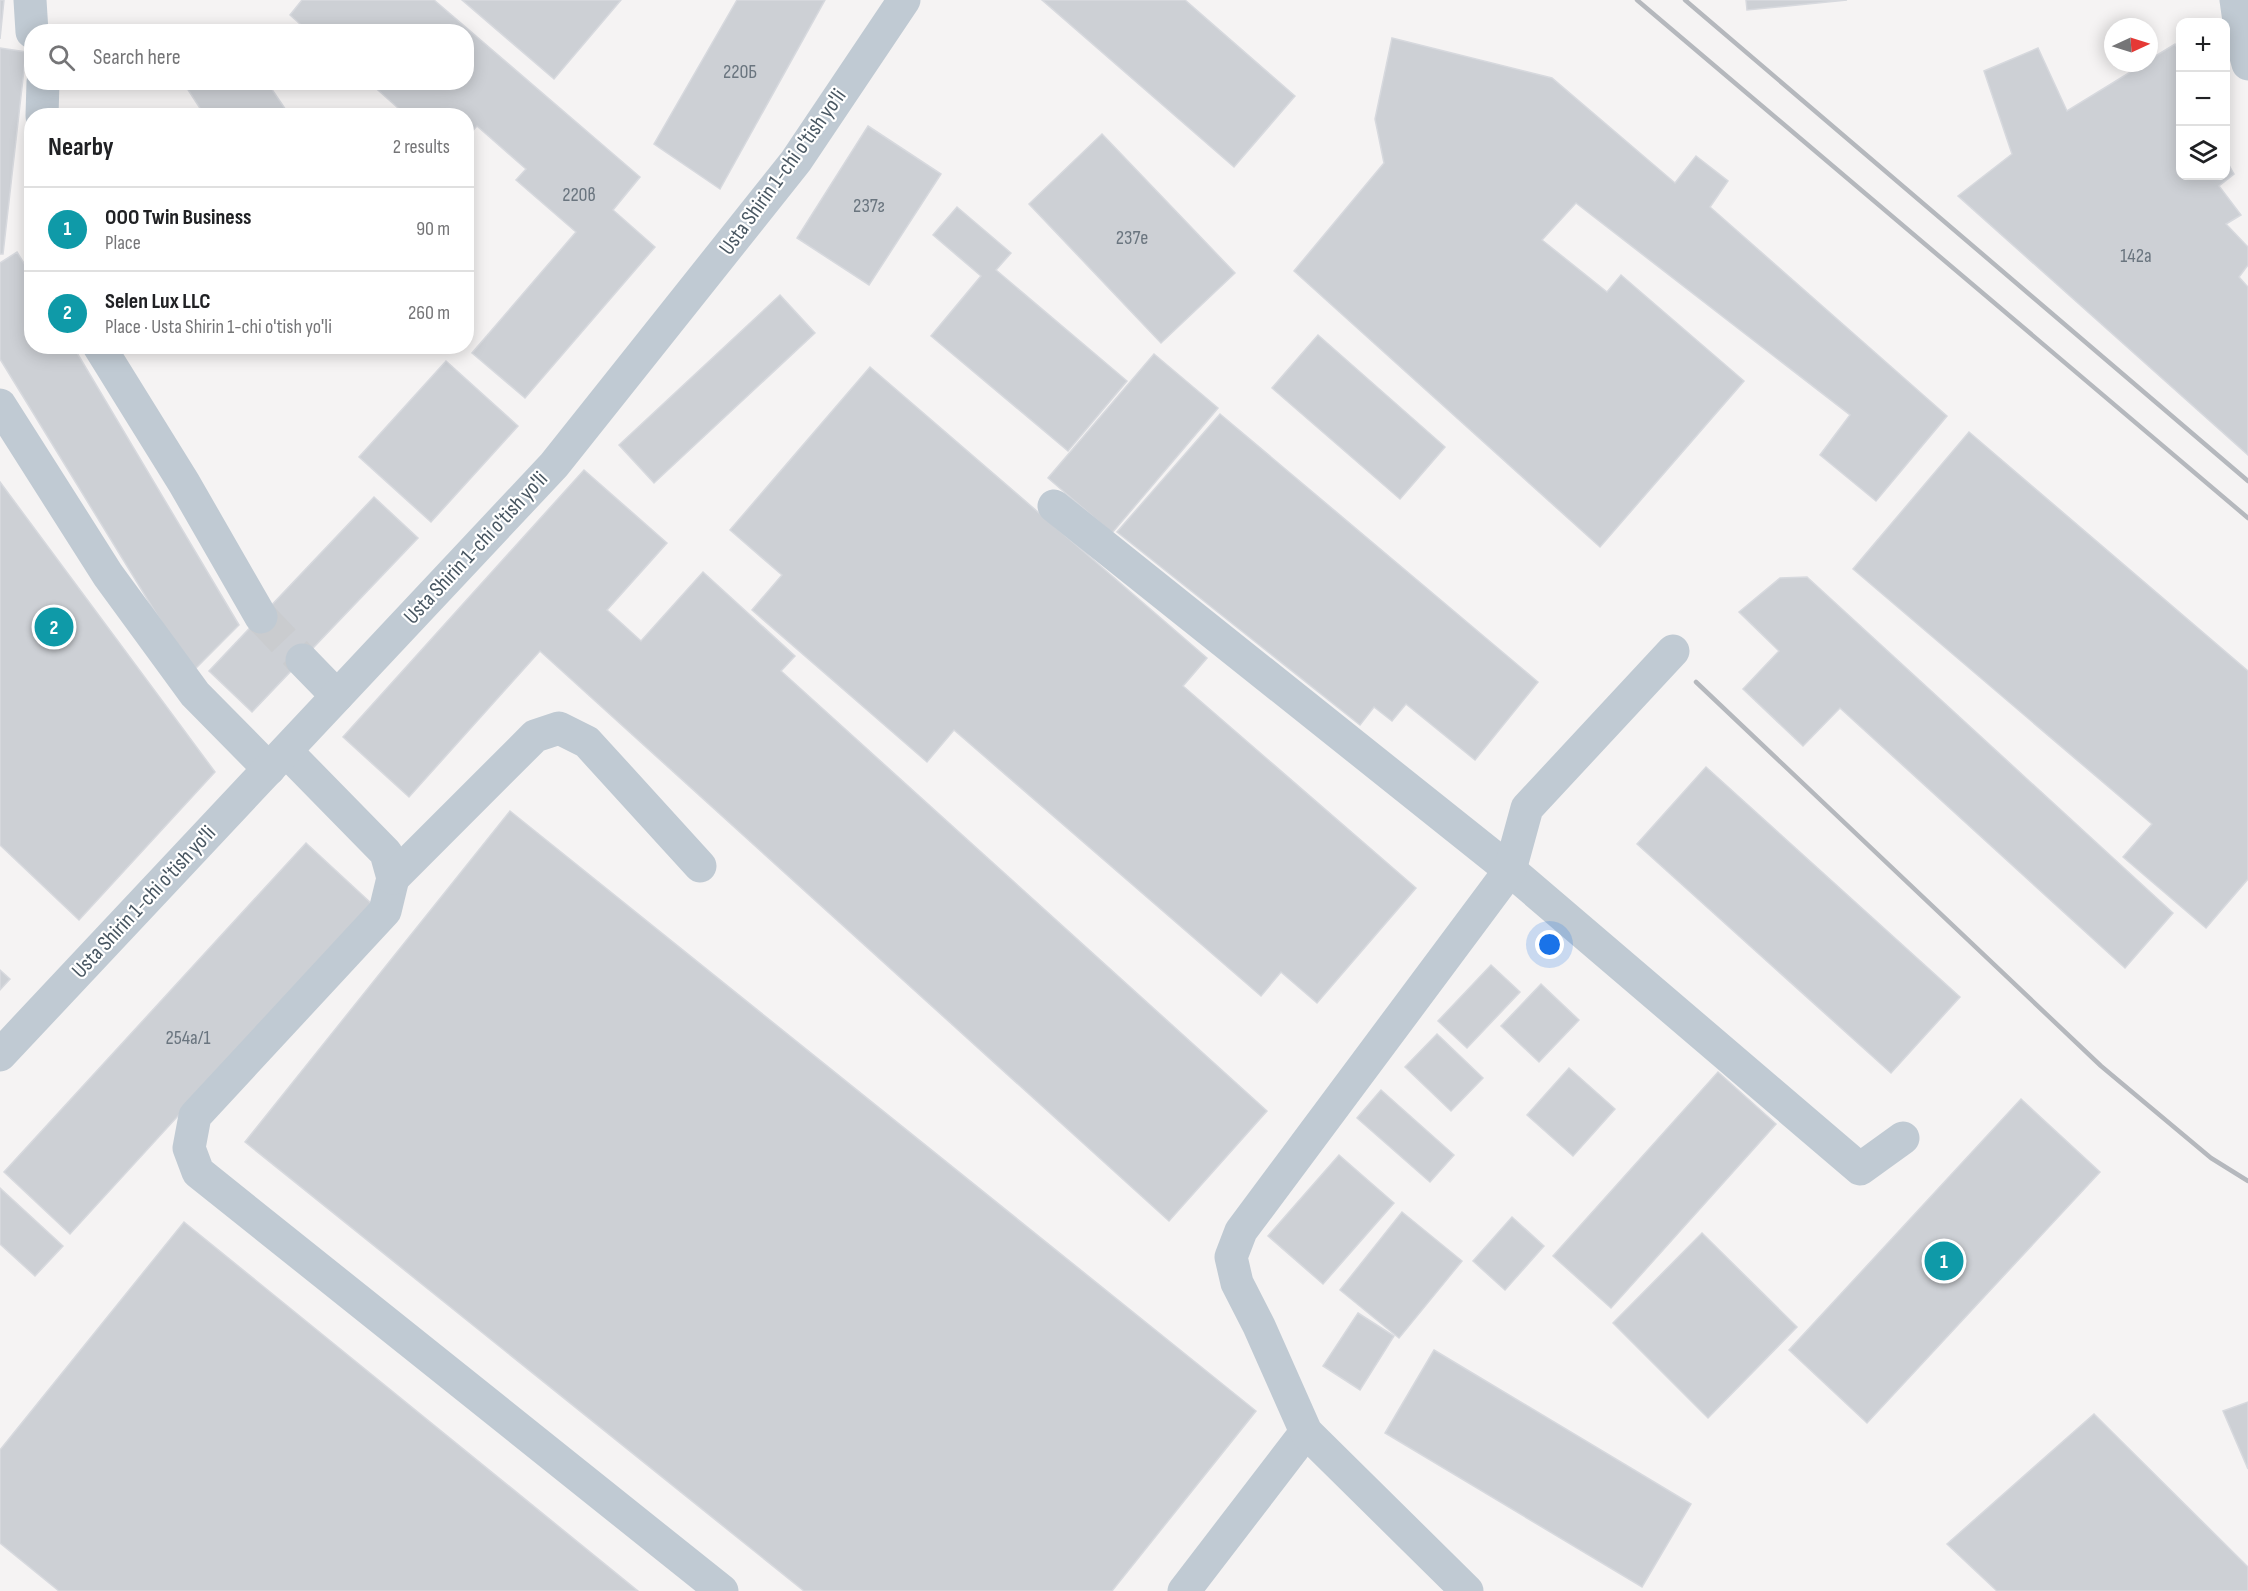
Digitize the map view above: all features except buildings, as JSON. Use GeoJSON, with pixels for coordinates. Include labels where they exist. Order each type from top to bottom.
{"type":"FeatureCollection","features":[{"type":"Feature","properties":{"kind":"street"},"geometry":{"type":"LineString","coordinates":[[30,0],[32,24]]}},
{"type":"Feature","properties":{"kind":"street","name":"Usta Shirin 1-chi o'tish yo'li"},"geometry":{"type":"LineString","coordinates":[[0,1055],[554,465],[796,161],[903,0]]}},
{"type":"Feature","properties":{"kind":"street"},"geometry":{"type":"LineString","coordinates":[[2236,0],[2242,42],[2248,64]]}},
{"type":"Feature","properties":{"kind":"street"},"geometry":{"type":"LineString","coordinates":[[42,108],[43,90]]}},
{"type":"Feature","properties":{"kind":"street"},"geometry":{"type":"LineString","coordinates":[[104,354],[184,483],[261,617]]}},
{"type":"Feature","properties":{"kind":"street"},"geometry":{"type":"LineString","coordinates":[[0,405],[108,575],[195,694],[386,853],[393,878],[385,911],[195,1116],[189,1148],[198,1172],[722,1591]]}},
{"type":"Feature","properties":{"kind":"street"},"geometry":{"type":"LineString","coordinates":[[1054,506],[1510,870],[1860,1169],[1903,1138]]}},
{"type":"Feature","properties":{"kind":"street"},"geometry":{"type":"LineString","coordinates":[[1467,1591],[1306,1432],[1238,1282],[1231,1257],[1241,1231],[1510,870],[1527,808],[1673,651]]}},
{"type":"Feature","properties":{"kind":"street"},"geometry":{"type":"LineString","coordinates":[[302,660],[337,696]]}},
{"type":"Feature","properties":{"kind":"street"},"geometry":{"type":"LineString","coordinates":[[393,878],[535,736],[559,728],[587,742],[700,866]]}},
{"type":"Feature","properties":{"kind":"street"},"geometry":{"type":"LineString","coordinates":[[1184,1591],[1306,1432]]}},
{"type":"Feature","properties":{"kind":"tunnel"},"geometry":{"type":"LineString","coordinates":[[261,617],[302,660]]}},
{"type":"Feature","properties":{"kind":"railway"},"geometry":{"type":"LineString","coordinates":[[1637,0],[2248,518]]}},
{"type":"Feature","properties":{"kind":"railway"},"geometry":{"type":"LineString","coordinates":[[1685,0],[2248,481]]}},
{"type":"Feature","properties":{"kind":"railway"},"geometry":{"type":"LineString","coordinates":[[1696,682],[2101,1066],[2211,1158],[2248,1181]]}},
{"type":"Feature","properties":{"kind":"place","name":"Selen Lux LLC"},"geometry":{"type":"Point","coordinates":[54,627]}},
{"type":"Feature","properties":{"kind":"place","name":"ООО Twin Business"},"geometry":{"type":"Point","coordinates":[1944,1261]}}]}
